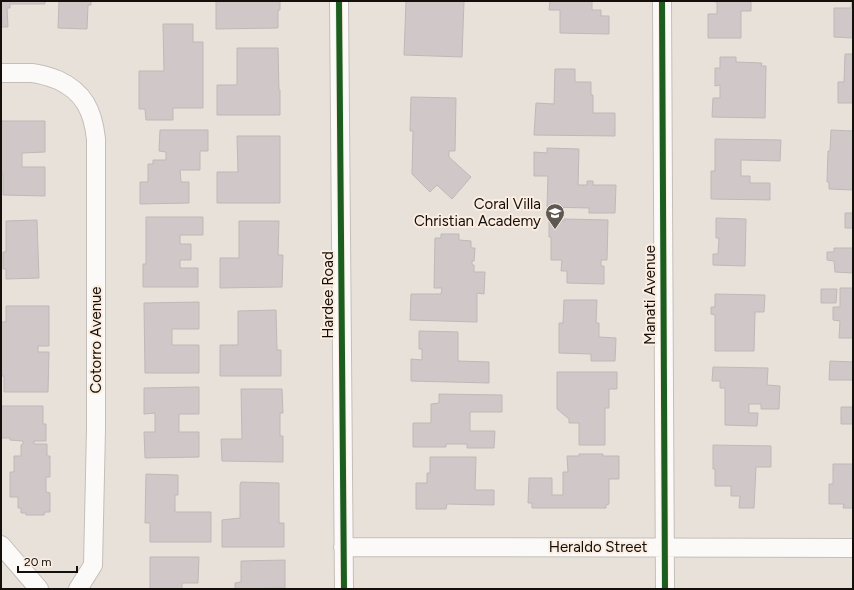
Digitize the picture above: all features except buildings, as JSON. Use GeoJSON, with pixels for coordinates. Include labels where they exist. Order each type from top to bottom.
{"type":"FeatureCollection","features":[{"type":"Feature","properties":{"kind":"street","name":"Hardee Road"},"geometry":{"type":"LineString","coordinates":[[339,1],[344,589]]}},
{"type":"Feature","properties":{"kind":"street","name":"Manati Avenue"},"geometry":{"type":"LineString","coordinates":[[662,1],[665,589]]}},
{"type":"Feature","properties":{"kind":"street","name":"Cotorro Avenue"},"geometry":{"type":"LineString","coordinates":[[1,73],[41,74],[66,84],[76,91],[84,100],[95,127],[96,429],[93,565],[78,589]]}},
{"type":"Feature","properties":{"kind":"street"},"geometry":{"type":"LineString","coordinates":[[1,545],[39,589]]}},
{"type":"Feature","properties":{"kind":"street","name":"Heraldo Street"},"geometry":{"type":"LineString","coordinates":[[343,546],[853,548]]}},
{"type":"Feature","properties":{"kind":"cycle path"},"geometry":{"type":"LineString","coordinates":[[339,1],[344,589]]}},
{"type":"Feature","properties":{"kind":"cycle path"},"geometry":{"type":"LineString","coordinates":[[662,1],[665,589]]}},
{"type":"Feature","properties":{"kind":"place","name":"Coral Villa Christian Academy"},"geometry":{"type":"Point","coordinates":[555,230]}}]}
